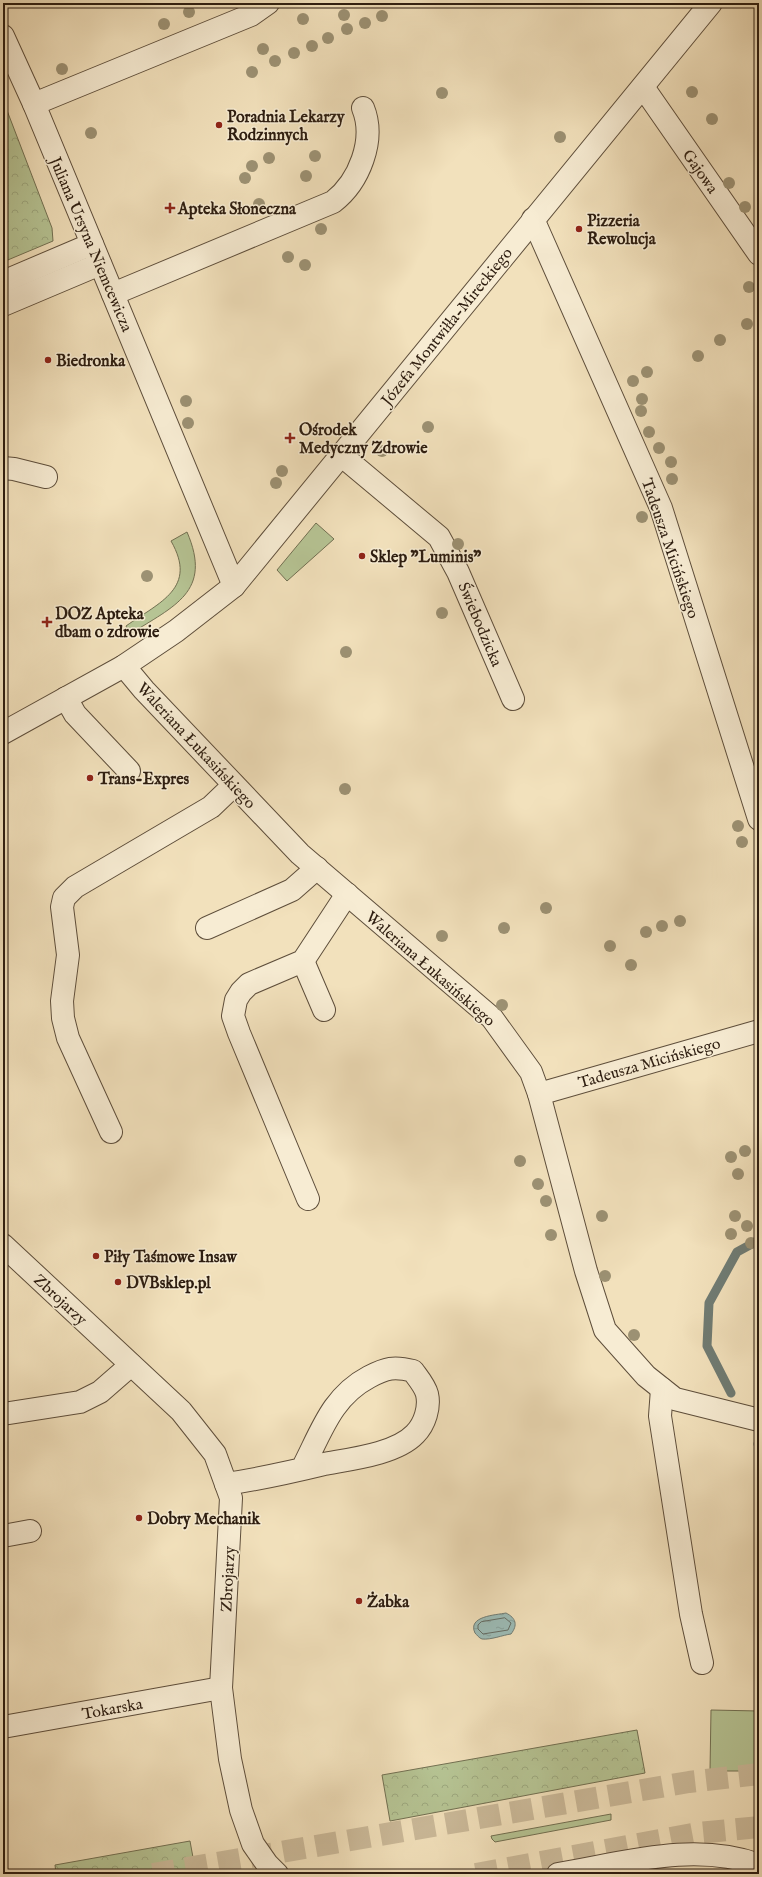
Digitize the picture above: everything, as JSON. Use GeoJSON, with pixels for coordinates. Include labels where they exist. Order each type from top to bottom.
{"type":"FeatureCollection","features":[{"type":"Feature","properties":{"kind":"street"},"geometry":{"type":"LineString","coordinates":[[34,104],[251,16],[268,3]]}},
{"type":"Feature","properties":{"kind":"street","name":"Józefa Montwiłła-Mireckiego"},"geometry":{"type":"LineString","coordinates":[[3,733],[124,666],[176,631],[234,586],[711,3]]}},
{"type":"Feature","properties":{"kind":"street","name":"Juliana Ursyna Niemcewicza"},"geometry":{"type":"LineString","coordinates":[[3,36],[34,104],[234,586]]}},
{"type":"Feature","properties":{"kind":"street","name":"Gajowa"},"geometry":{"type":"LineString","coordinates":[[642,87],[759,254]]}},
{"type":"Feature","properties":{"kind":"street"},"geometry":{"type":"LineString","coordinates":[[113,294],[333,202],[349,186],[364,152],[368,139],[369,128],[363,108]]}},
{"type":"Feature","properties":{"kind":"street","name":"Tadeusza Micińskiego"},"geometry":{"type":"LineString","coordinates":[[533,219],[661,508],[759,819]]}},
{"type":"Feature","properties":{"kind":"street"},"geometry":{"type":"LineString","coordinates":[[3,282],[92,244]]}},
{"type":"Feature","properties":{"kind":"street"},"geometry":{"type":"LineString","coordinates":[[3,305],[100,264]]}},
{"type":"Feature","properties":{"kind":"street","name":"Świebodzicka"},"geometry":{"type":"LineString","coordinates":[[341,455],[439,537],[458,572],[513,699]]}},
{"type":"Feature","properties":{"kind":"street"},"geometry":{"type":"LineString","coordinates":[[3,468],[14,469],[46,477]]}},
{"type":"Feature","properties":{"kind":"street","name":"Waleriana Łukasińskiego"},"geometry":{"type":"LineString","coordinates":[[124,666],[144,690],[300,854],[492,1018],[531,1072],[539,1094],[586,1271],[605,1330],[646,1376],[676,1400],[759,1420]]}},
{"type":"Feature","properties":{"kind":"street"},"geometry":{"type":"LineString","coordinates":[[66,698],[75,714],[129,772]]}},
{"type":"Feature","properties":{"kind":"street"},"geometry":{"type":"LineString","coordinates":[[111,1132],[68,1038],[62,1018],[62,1001],[68,955],[63,918],[64,898],[75,887],[211,807],[234,785]]}},
{"type":"Feature","properties":{"kind":"street"},"geometry":{"type":"LineString","coordinates":[[207,928],[292,890],[317,868]]}},
{"type":"Feature","properties":{"kind":"street"},"geometry":{"type":"LineString","coordinates":[[308,1199],[233,1016],[236,1000],[249,984],[304,961],[347,894]]}},
{"type":"Feature","properties":{"kind":"street"},"geometry":{"type":"LineString","coordinates":[[304,961],[324,1010]]}},
{"type":"Feature","properties":{"kind":"street","name":"Tadeusza Micińskiego"},"geometry":{"type":"LineString","coordinates":[[539,1094],[759,1031]]}},
{"type":"Feature","properties":{"kind":"street","name":"Zbrojarzy"},"geometry":{"type":"LineString","coordinates":[[3,1245],[181,1411],[215,1454],[231,1498],[221,1688],[230,1759],[241,1810],[253,1844],[267,1864],[277,1874]]}},
{"type":"Feature","properties":{"kind":"street"},"geometry":{"type":"LineString","coordinates":[[3,1414],[80,1402],[100,1392],[131,1365]]}},
{"type":"Feature","properties":{"kind":"street"},"geometry":{"type":"LineString","coordinates":[[226,1484],[302,1469],[377,1453],[400,1443],[415,1434],[422,1424],[427,1412],[427,1394],[413,1371],[397,1367],[380,1372],[361,1382],[343,1396],[329,1416],[302,1469]]}},
{"type":"Feature","properties":{"kind":"street"},"geometry":{"type":"LineString","coordinates":[[662,1389],[660,1416],[691,1614],[702,1663]]}},
{"type":"Feature","properties":{"kind":"street"},"geometry":{"type":"LineString","coordinates":[[3,1536],[30,1531]]}},
{"type":"Feature","properties":{"kind":"street","name":"Tokarska"},"geometry":{"type":"LineString","coordinates":[[3,1727],[221,1688]]}},
{"type":"Feature","properties":{"kind":"street"},"geometry":{"type":"LineString","coordinates":[[558,1874],[685,1853],[723,1855],[759,1865]]}},
{"type":"Feature","properties":{"kind":"green space"},"geometry":{"type":"Polygon","coordinates":[[[3,100],[52,228],[53,241],[3,262],[3,100]]]}},
{"type":"Feature","properties":{"kind":"green space"},"geometry":{"type":"Polygon","coordinates":[[[316,523],[334,539],[287,581],[277,570],[316,523]]]}},
{"type":"Feature","properties":{"kind":"green space"},"geometry":{"type":"Polygon","coordinates":[[[187,532],[194,552],[195,569],[192,583],[185,595],[174,605],[130,634],[126,626],[162,601],[178,582],[180,571],[178,557],[171,541],[187,532]]]}},
{"type":"Feature","properties":{"kind":"green space"},"geometry":{"type":"Polygon","coordinates":[[[711,1710],[759,1711],[759,1771],[710,1771],[711,1710]]]}},
{"type":"Feature","properties":{"kind":"green space"},"geometry":{"type":"Polygon","coordinates":[[[637,1730],[645,1773],[390,1821],[382,1775],[637,1730]]]}},
{"type":"Feature","properties":{"kind":"green space"},"geometry":{"type":"Polygon","coordinates":[[[611,1814],[611,1820],[495,1842],[491,1836],[611,1814]]]}},
{"type":"Feature","properties":{"kind":"green space"},"geometry":{"type":"Polygon","coordinates":[[[190,1841],[196,1874],[56,1874],[55,1865],[190,1841]]]}},
{"type":"Feature","properties":{"kind":"water"},"geometry":{"type":"Polygon","coordinates":[[[506,1613],[514,1619],[515,1622],[515,1628],[511,1634],[481,1639],[475,1633],[475,1623],[479,1620],[484,1617],[506,1613]]]}},
{"type":"Feature","properties":{"kind":"waterway"},"geometry":{"type":"LineString","coordinates":[[731,1393],[707,1346],[709,1303],[737,1252],[759,1240]]}},
{"type":"Feature","properties":{"kind":"tunnel"},"geometry":{"type":"LineString","coordinates":[[153,1874],[689,1782],[759,1774]]}},
{"type":"Feature","properties":{"kind":"tunnel"},"geometry":{"type":"LineString","coordinates":[[476,1874],[698,1833],[759,1827]]}},
{"type":"Feature","properties":{"kind":"place","name":"Poradnia Lekarzy Rodzinnych"},"geometry":{"type":"Point","coordinates":[219,125]}},
{"type":"Feature","properties":{"kind":"place","name":"Apteka Słoneczna"},"geometry":{"type":"Point","coordinates":[170,208]}},
{"type":"Feature","properties":{"kind":"place","name":"Pizzeria Rewolucja"},"geometry":{"type":"Point","coordinates":[579,229]}},
{"type":"Feature","properties":{"kind":"place","name":"Biedronka"},"geometry":{"type":"Point","coordinates":[48,360]}},
{"type":"Feature","properties":{"kind":"place","name":"Ośrodek Medyczny Zdrowie"},"geometry":{"type":"Point","coordinates":[290,438]}},
{"type":"Feature","properties":{"kind":"place","name":"Sklep \"Luminis\""},"geometry":{"type":"Point","coordinates":[362,556]}},
{"type":"Feature","properties":{"kind":"place","name":"DOZ Apteka dbam o zdrowie"},"geometry":{"type":"Point","coordinates":[47,622]}},
{"type":"Feature","properties":{"kind":"place","name":"Trans-Expres"},"geometry":{"type":"Point","coordinates":[90,778]}},
{"type":"Feature","properties":{"kind":"place","name":"Piły Taśmowe Insaw"},"geometry":{"type":"Point","coordinates":[96,1256]}},
{"type":"Feature","properties":{"kind":"place","name":"DVBsklep.pl"},"geometry":{"type":"Point","coordinates":[118,1282]}},
{"type":"Feature","properties":{"kind":"place","name":"Dobry Mechanik"},"geometry":{"type":"Point","coordinates":[139,1518]}},
{"type":"Feature","properties":{"kind":"place","name":"Żabka"},"geometry":{"type":"Point","coordinates":[359,1601]}}]}
